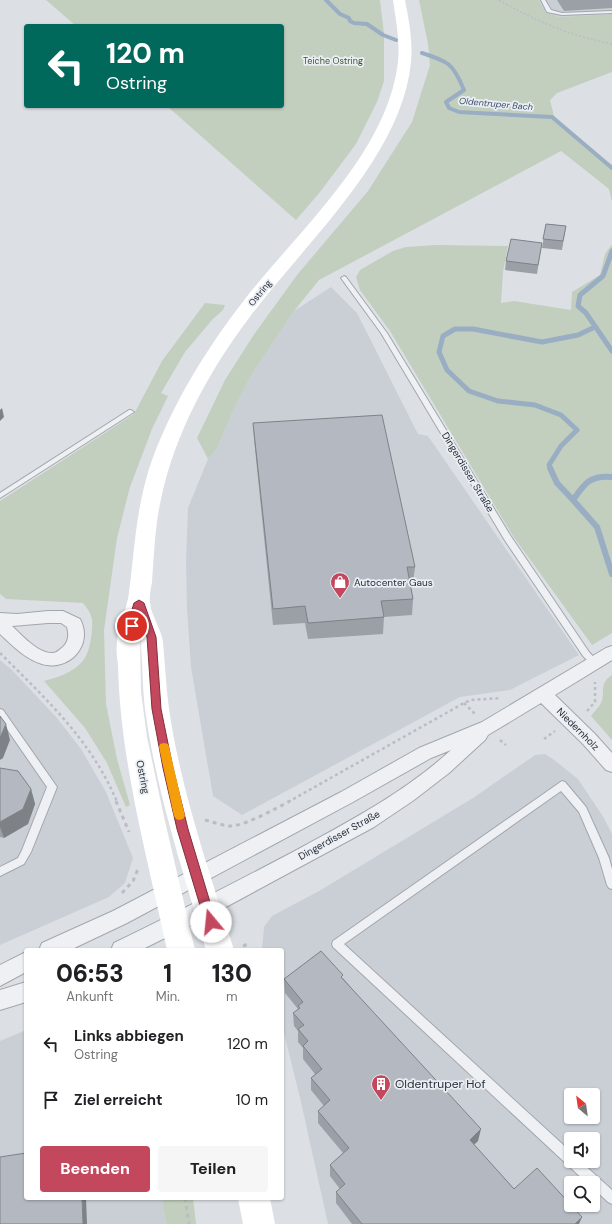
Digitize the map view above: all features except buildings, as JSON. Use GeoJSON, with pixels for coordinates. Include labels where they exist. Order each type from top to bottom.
{"type":"FeatureCollection","features":[{"type":"Feature","properties":{"kind":"main road","name":"Ostring"},"geometry":{"type":"LineString","coordinates":[[182,948],[142,777],[130,693],[128,638],[139,603],[148,515],[153,488],[162,460],[179,420],[198,382],[218,348],[241,316],[353,179],[370,156],[392,112],[404,71],[406,52],[404,22],[398,0]]}},
{"type":"Feature","properties":{"kind":"main road","name":"Ostring"},"geometry":{"type":"LineString","coordinates":[[139,603],[151,637],[157,709],[168,768],[196,876],[219,948]]}},
{"type":"Feature","properties":{"kind":"main road"},"geometry":{"type":"LineString","coordinates":[[254,1200],[259,1224]]}},
{"type":"Feature","properties":{"kind":"street"},"geometry":{"type":"LineString","coordinates":[[0,619],[17,620],[63,617],[74,623],[78,632],[77,642],[70,651],[57,659],[47,660],[35,655],[0,624]]}},
{"type":"Feature","properties":{"kind":"street","name":"Dingerdisser Straße"},"geometry":{"type":"LineString","coordinates":[[53,948],[120,917],[347,797],[425,753],[488,727],[612,652]]}},
{"type":"Feature","properties":{"kind":"street","name":"Niedernholz"},"geometry":{"type":"LineString","coordinates":[[543,694],[589,739],[612,766]]}},
{"type":"Feature","properties":{"kind":"street","name":"Dingerdisser Straße"},"geometry":{"type":"LineString","coordinates":[[125,948],[176,924],[367,821],[408,795],[443,768],[488,727]]}},
{"type":"Feature","properties":{"kind":"street"},"geometry":{"type":"LineString","coordinates":[[0,976],[24,962]]}},
{"type":"Feature","properties":{"kind":"street"},"geometry":{"type":"LineString","coordinates":[[0,1000],[24,993]]}},
{"type":"Feature","properties":{"kind":"lane"},"geometry":{"type":"LineString","coordinates":[[543,0],[549,11],[562,14],[612,12]]}},
{"type":"Feature","properties":{"kind":"lane","name":"Dingerdisser Straße"},"geometry":{"type":"LineString","coordinates":[[344,278],[384,334],[507,538],[586,654],[595,663]]}},
{"type":"Feature","properties":{"kind":"lane"},"geometry":{"type":"LineString","coordinates":[[0,496],[131,412]]}},
{"type":"Feature","properties":{"kind":"lane"},"geometry":{"type":"LineString","coordinates":[[0,712],[52,787],[21,861],[0,872]]}},
{"type":"Feature","properties":{"kind":"lane"},"geometry":{"type":"LineString","coordinates":[[564,1155],[337,944],[562,784],[583,810],[604,858],[612,886]]}},
{"type":"Feature","properties":{"kind":"lane"},"geometry":{"type":"LineString","coordinates":[[579,1168],[612,1198]]}},
{"type":"Feature","properties":{"kind":"path"},"geometry":{"type":"LineString","coordinates":[[0,654],[60,713],[90,752],[115,798],[132,839]]}},
{"type":"Feature","properties":{"kind":"path"},"geometry":{"type":"LineString","coordinates":[[202,820],[230,826],[244,822],[286,803],[464,703],[471,700],[507,697]]}},
{"type":"Feature","properties":{"kind":"path"},"geometry":{"type":"LineString","coordinates":[[119,897],[134,881],[138,866]]}},
{"type":"Feature","properties":{"kind":"path"},"geometry":{"type":"LineString","coordinates":[[186,1200],[189,1224]]}},
{"type":"Feature","properties":{"kind":"shaded area"},"geometry":{"type":"Polygon","coordinates":[[[538,0],[612,0],[612,14],[560,17],[546,13],[538,0]]]}},
{"type":"Feature","properties":{"kind":"shaded area"},"geometry":{"type":"Polygon","coordinates":[[[331,287],[357,313],[418,434],[428,436],[579,655],[510,690],[460,697],[242,815],[213,796],[191,667],[187,609],[186,561],[188,508],[208,459],[216,450],[234,409],[252,374],[294,311],[331,287]]]}},
{"type":"Feature","properties":{"kind":"shaded area"},"geometry":{"type":"Polygon","coordinates":[[[0,660],[12,670],[57,718],[81,749],[106,792],[133,858],[125,883],[109,897],[0,945],[0,660]]]}},
{"type":"Feature","properties":{"kind":"shaded area"},"geometry":{"type":"Polygon","coordinates":[[[545,754],[578,779],[604,818],[612,834],[612,1224],[328,1224],[284,1033],[284,948],[262,948],[264,927],[272,916],[319,891],[473,798],[535,755],[545,754]]]}},
{"type":"Feature","properties":{"kind":"shaded area"},"geometry":{"type":"Polygon","coordinates":[[[24,1031],[24,1200],[162,1200],[166,1224],[0,1224],[0,1041],[24,1031]]]}},
{"type":"Feature","properties":{"kind":"green space","name":"Teiche Ostring"},"geometry":{"type":"Polygon","coordinates":[[[46,0],[380,0],[384,34],[384,81],[377,102],[356,144],[320,192],[296,220],[169,108],[284,108],[284,24],[74,24],[46,0]]]}},
{"type":"Feature","properties":{"kind":"green space"},"geometry":{"type":"Polygon","coordinates":[[[419,0],[538,0],[546,13],[560,17],[612,14],[612,72],[557,93],[550,100],[554,116],[612,165],[612,202],[609,189],[561,151],[319,280],[294,311],[252,374],[234,409],[216,450],[208,459],[197,438],[225,380],[253,336],[297,275],[368,191],[412,122],[430,65],[428,44],[419,0]]]}},
{"type":"Feature","properties":{"kind":"green space"},"geometry":{"type":"Polygon","coordinates":[[[612,244],[612,633],[592,645],[513,536],[390,331],[360,290],[356,277],[360,270],[393,251],[406,247],[436,245],[508,246],[503,272],[501,303],[514,301],[571,310],[572,292],[600,275],[605,254],[612,244]]]}},
{"type":"Feature","properties":{"kind":"green space"},"geometry":{"type":"Polygon","coordinates":[[[205,303],[225,305],[223,310],[212,320],[185,352],[161,393],[168,396],[152,429],[130,487],[117,538],[104,630],[106,704],[117,759],[130,805],[126,807],[107,763],[85,728],[44,681],[69,672],[78,666],[85,658],[89,648],[91,636],[91,615],[83,603],[6,599],[0,594],[0,501],[134,414],[162,361],[205,303]]]}},
{"type":"Feature","properties":{"kind":"green space"},"geometry":{"type":"Polygon","coordinates":[[[612,675],[612,740],[591,716],[601,703],[605,682],[612,675]]]}},
{"type":"Feature","properties":{"kind":"green space"},"geometry":{"type":"Polygon","coordinates":[[[162,1200],[193,1200],[196,1224],[166,1224],[162,1200]]]}},
{"type":"Feature","properties":{"kind":"waterway","name":"Oldentruper Bach"},"geometry":{"type":"LineString","coordinates":[[326,0],[340,14],[349,18],[350,21],[354,23],[367,24],[383,35],[396,40]]}},
{"type":"Feature","properties":{"kind":"waterway","name":"Oldentruper Bach"},"geometry":{"type":"LineString","coordinates":[[422,53],[444,62],[457,74],[464,90],[446,102],[449,108],[459,112],[552,117],[612,168]]}},
{"type":"Feature","properties":{"kind":"waterway","name":"Oldentruper Bach"},"geometry":{"type":"LineString","coordinates":[[612,251],[603,276],[580,295],[578,306],[586,313],[612,351]]}},
{"type":"Feature","properties":{"kind":"waterway","name":"Oldentruper Bach"},"geometry":{"type":"LineString","coordinates":[[551,469],[549,465],[561,446],[577,430],[561,415],[535,405],[498,401],[469,391],[447,370],[439,352],[443,336],[455,329],[473,329],[542,342],[578,335],[595,327]]}},
{"type":"Feature","properties":{"kind":"waterway","name":"Oldentruper Bach"},"geometry":{"type":"LineString","coordinates":[[550,468],[557,483],[573,500]]}},
{"type":"Feature","properties":{"kind":"waterway","name":"Oldentruper Bach"},"geometry":{"type":"LineString","coordinates":[[573,500],[589,481],[598,477],[612,477]]}},
{"type":"Feature","properties":{"kind":"waterway","name":"Oldentruper Bach"},"geometry":{"type":"LineString","coordinates":[[573,500],[597,527],[612,574]]}},
{"type":"Feature","properties":{"kind":"slow traffic"},"geometry":{"type":"LineString","coordinates":[[164,747],[179,816]]}},
{"type":"Feature","properties":{"kind":"place","name":"Autocenter Gaus"},"geometry":{"type":"Point","coordinates":[340,599]}},
{"type":"Feature","properties":{"kind":"place","name":"Oldentruper Hof"},"geometry":{"type":"Point","coordinates":[381,1101]}},
{"type":"Feature","properties":{"kind":"route"},"geometry":{"type":"LineString","coordinates":[[132,626],[139,603],[151,637],[157,709],[168,768],[196,876],[211,922]]}}]}
